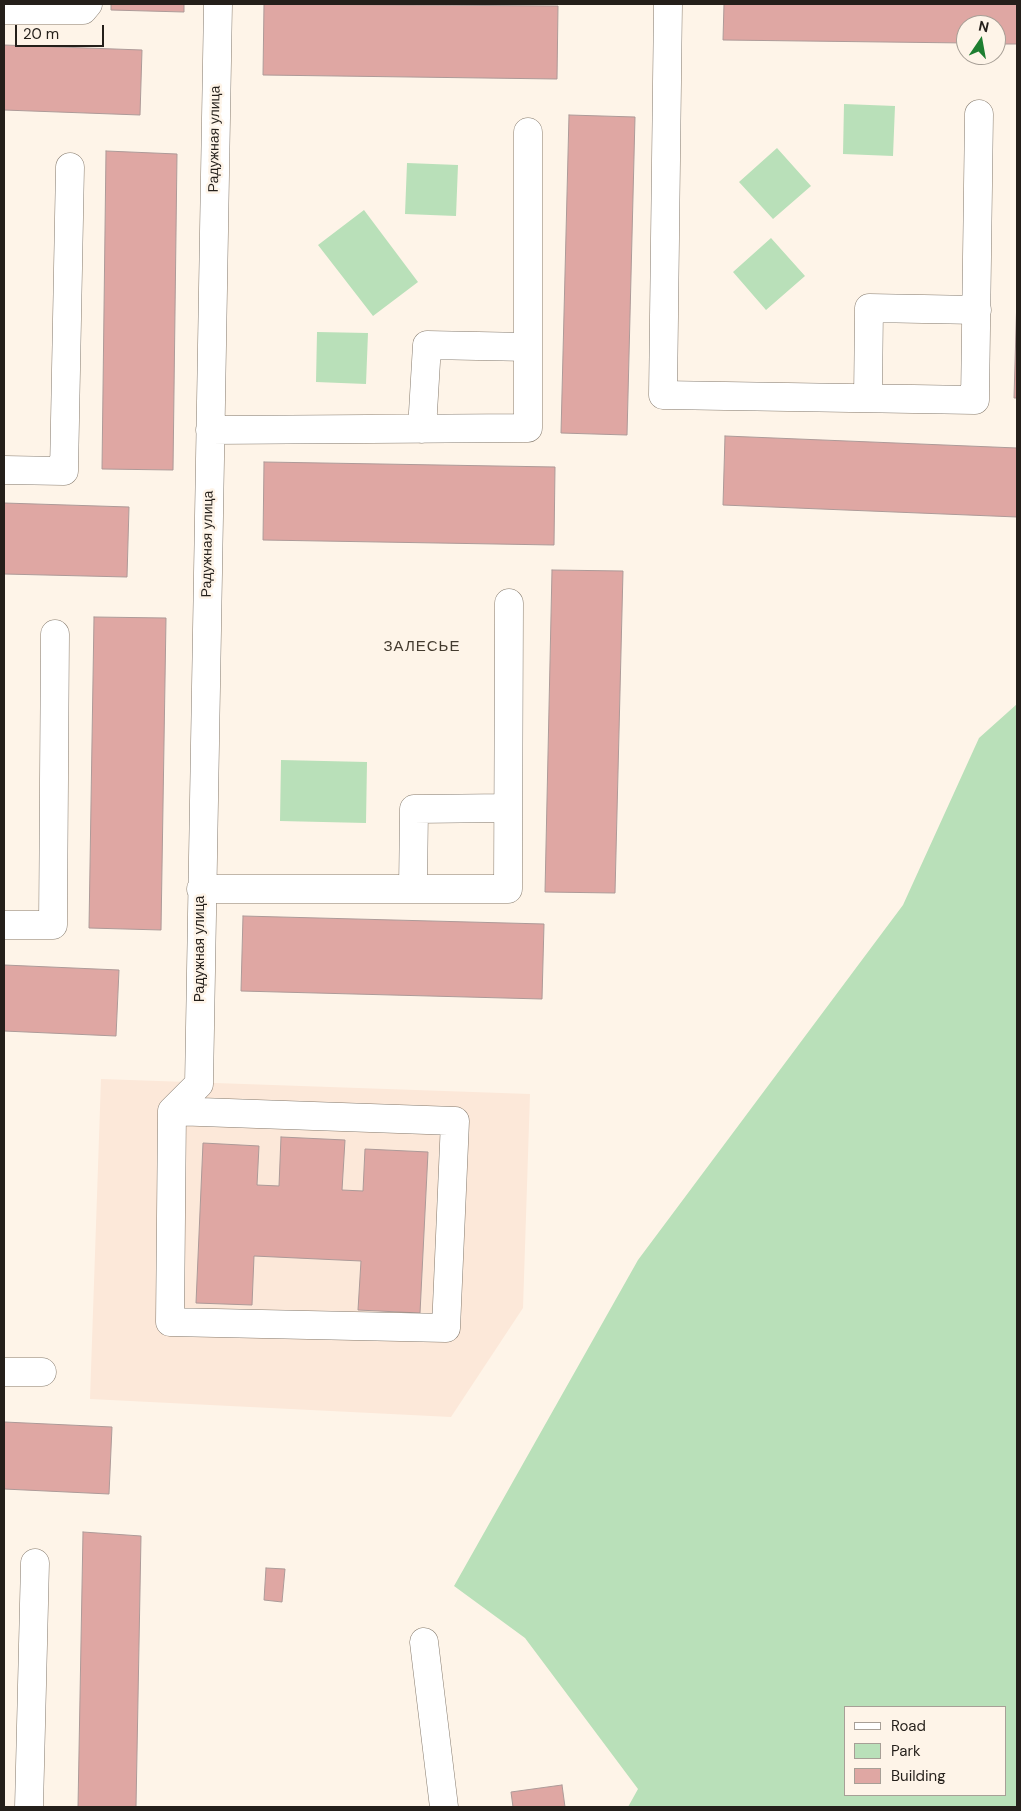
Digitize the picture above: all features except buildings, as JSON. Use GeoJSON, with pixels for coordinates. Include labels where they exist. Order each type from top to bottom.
{"type":"FeatureCollection","features":[{"type":"Feature","properties":{"kind":"street"},"geometry":{"type":"LineString","coordinates":[[4,10],[83,10],[88,4]]}},
{"type":"Feature","properties":{"kind":"street","name":"Радужная улица"},"geometry":{"type":"LineString","coordinates":[[172,1111],[199,1084],[218,4]]}},
{"type":"Feature","properties":{"kind":"street"},"geometry":{"type":"LineString","coordinates":[[668,4],[663,395],[975,400],[979,114]]}},
{"type":"Feature","properties":{"kind":"street"},"geometry":{"type":"LineString","coordinates":[[210,430],[528,428],[528,132]]}},
{"type":"Feature","properties":{"kind":"street"},"geometry":{"type":"LineString","coordinates":[[4,470],[64,471],[70,167]]}},
{"type":"Feature","properties":{"kind":"street"},"geometry":{"type":"LineString","coordinates":[[868,398],[869,308],[977,310]]}},
{"type":"Feature","properties":{"kind":"street"},"geometry":{"type":"LineString","coordinates":[[422,429],[427,345],[528,347]]}},
{"type":"Feature","properties":{"kind":"street"},"geometry":{"type":"LineString","coordinates":[[201,889],[508,889],[509,603]]}},
{"type":"Feature","properties":{"kind":"street"},"geometry":{"type":"LineString","coordinates":[[4,925],[53,925],[55,634]]}},
{"type":"Feature","properties":{"kind":"street"},"geometry":{"type":"LineString","coordinates":[[413,889],[414,810],[508,808]]}},
{"type":"Feature","properties":{"kind":"street"},"geometry":{"type":"LineString","coordinates":[[172,1111],[455,1121],[446,1328],[170,1322],[172,1111]]}},
{"type":"Feature","properties":{"kind":"street"},"geometry":{"type":"LineString","coordinates":[[4,1372],[42,1372]]}},
{"type":"Feature","properties":{"kind":"street"},"geometry":{"type":"LineString","coordinates":[[29,1807],[35,1564]]}},
{"type":"Feature","properties":{"kind":"street"},"geometry":{"type":"LineString","coordinates":[[424,1642],[444,1807]]}},
{"type":"Feature","properties":{"kind":"shaded area"},"geometry":{"type":"Polygon","coordinates":[[[101,1079],[530,1094],[523,1308],[451,1417],[90,1399],[101,1079]]]}},
{"type":"Feature","properties":{"kind":"green space"},"geometry":{"type":"Polygon","coordinates":[[[844,104],[895,106],[893,156],[843,154],[844,104]]]}},
{"type":"Feature","properties":{"kind":"green space"},"geometry":{"type":"Polygon","coordinates":[[[777,148],[811,186],[773,219],[739,182],[777,148]]]}},
{"type":"Feature","properties":{"kind":"green space"},"geometry":{"type":"Polygon","coordinates":[[[407,163],[458,165],[456,216],[405,214],[407,163]]]}},
{"type":"Feature","properties":{"kind":"green space"},"geometry":{"type":"Polygon","coordinates":[[[364,210],[418,282],[373,316],[318,245],[364,210]]]}},
{"type":"Feature","properties":{"kind":"green space"},"geometry":{"type":"Polygon","coordinates":[[[771,238],[805,276],[766,310],[733,272],[771,238]]]}},
{"type":"Feature","properties":{"kind":"green space"},"geometry":{"type":"Polygon","coordinates":[[[317,332],[368,333],[366,384],[316,382],[317,332]]]}},
{"type":"Feature","properties":{"kind":"green space"},"geometry":{"type":"Polygon","coordinates":[[[1017,704],[1017,1807],[628,1807],[638,1789],[525,1638],[454,1586],[638,1260],[903,905],[979,738],[1017,704]]]}},
{"type":"Feature","properties":{"kind":"green space"},"geometry":{"type":"Polygon","coordinates":[[[281,760],[367,762],[366,823],[280,821],[281,760]]]}},
{"type":"Feature","properties":{"kind":"district","name":"ЗАЛЕСЬЕ"},"geometry":{"type":"Point","coordinates":[422,647]}}]}
